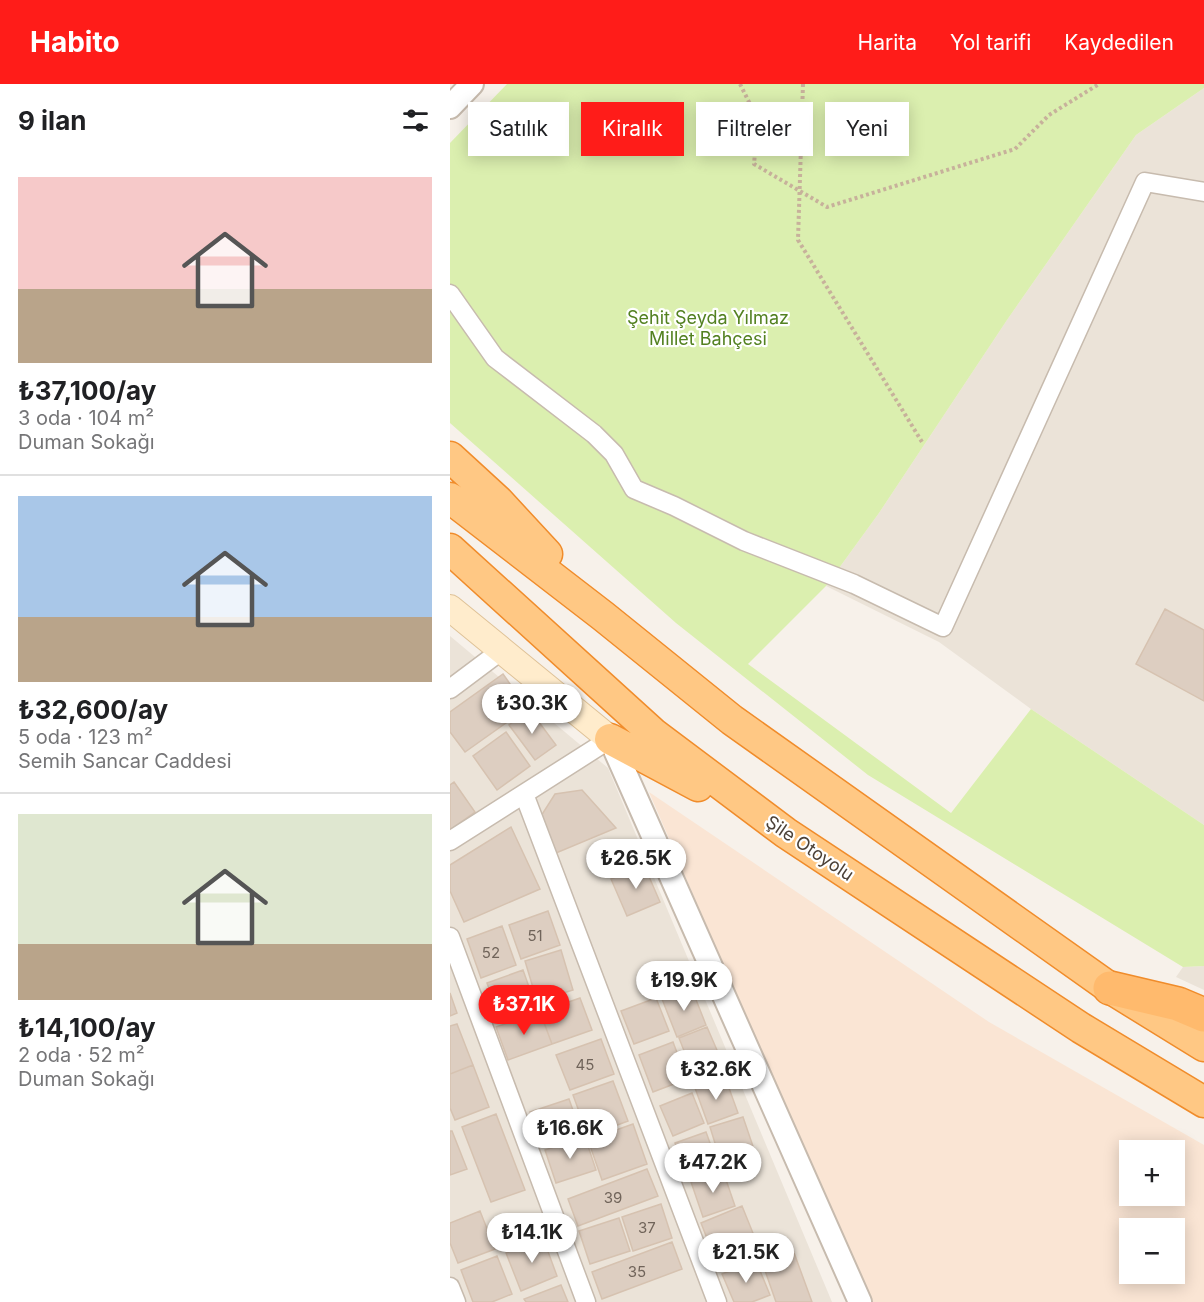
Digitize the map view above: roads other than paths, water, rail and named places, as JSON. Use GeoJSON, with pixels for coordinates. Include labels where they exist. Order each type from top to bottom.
{"type":"FeatureCollection","features":[{"type":"Feature","properties":{"kind":"highway"},"geometry":{"type":"LineString","coordinates":[[450,457],[498,501],[603,616]]}},
{"type":"Feature","properties":{"kind":"highway"},"geometry":{"type":"LineString","coordinates":[[450,498],[603,616],[732,720],[1110,988],[1204,1046]]}},
{"type":"Feature","properties":{"kind":"highway","name":"Şile Otoyolu"},"geometry":{"type":"LineString","coordinates":[[450,549],[654,734],[786,833],[1081,1028],[1204,1102]]}},
{"type":"Feature","properties":{"kind":"highway"},"geometry":{"type":"LineString","coordinates":[[610,739],[786,833]]}},
{"type":"Feature","properties":{"kind":"highway"},"geometry":{"type":"LineString","coordinates":[[1110,988],[1178,1004],[1204,1015]]}},
{"type":"Feature","properties":{"kind":"main road"},"geometry":{"type":"LineString","coordinates":[[450,608],[610,739]]}},
{"type":"Feature","properties":{"kind":"street"},"geometry":{"type":"LineString","coordinates":[[450,107],[472,84]]}},
{"type":"Feature","properties":{"kind":"street"},"geometry":{"type":"LineString","coordinates":[[450,294],[495,358],[594,434],[614,454],[634,489],[744,541],[854,584],[943,627],[1145,182],[1204,192]]}},
{"type":"Feature","properties":{"kind":"street"},"geometry":{"type":"LineString","coordinates":[[450,688],[502,650]]}},
{"type":"Feature","properties":{"kind":"street"},"geometry":{"type":"LineString","coordinates":[[450,841],[610,739],[860,1302]]}},
{"type":"Feature","properties":{"kind":"street"},"geometry":{"type":"LineString","coordinates":[[524,794],[717,1302]]}},
{"type":"Feature","properties":{"kind":"street"},"geometry":{"type":"LineString","coordinates":[[450,937],[586,1302]]}},
{"type":"Feature","properties":{"kind":"street"},"geometry":{"type":"LineString","coordinates":[[450,1287],[456,1302]]}},
{"type":"Feature","properties":{"kind":"park label","name":"Şehit Şeyda Yılmaz Millet Bahçesi"},"geometry":{"type":"Point","coordinates":[708,327]}}]}
